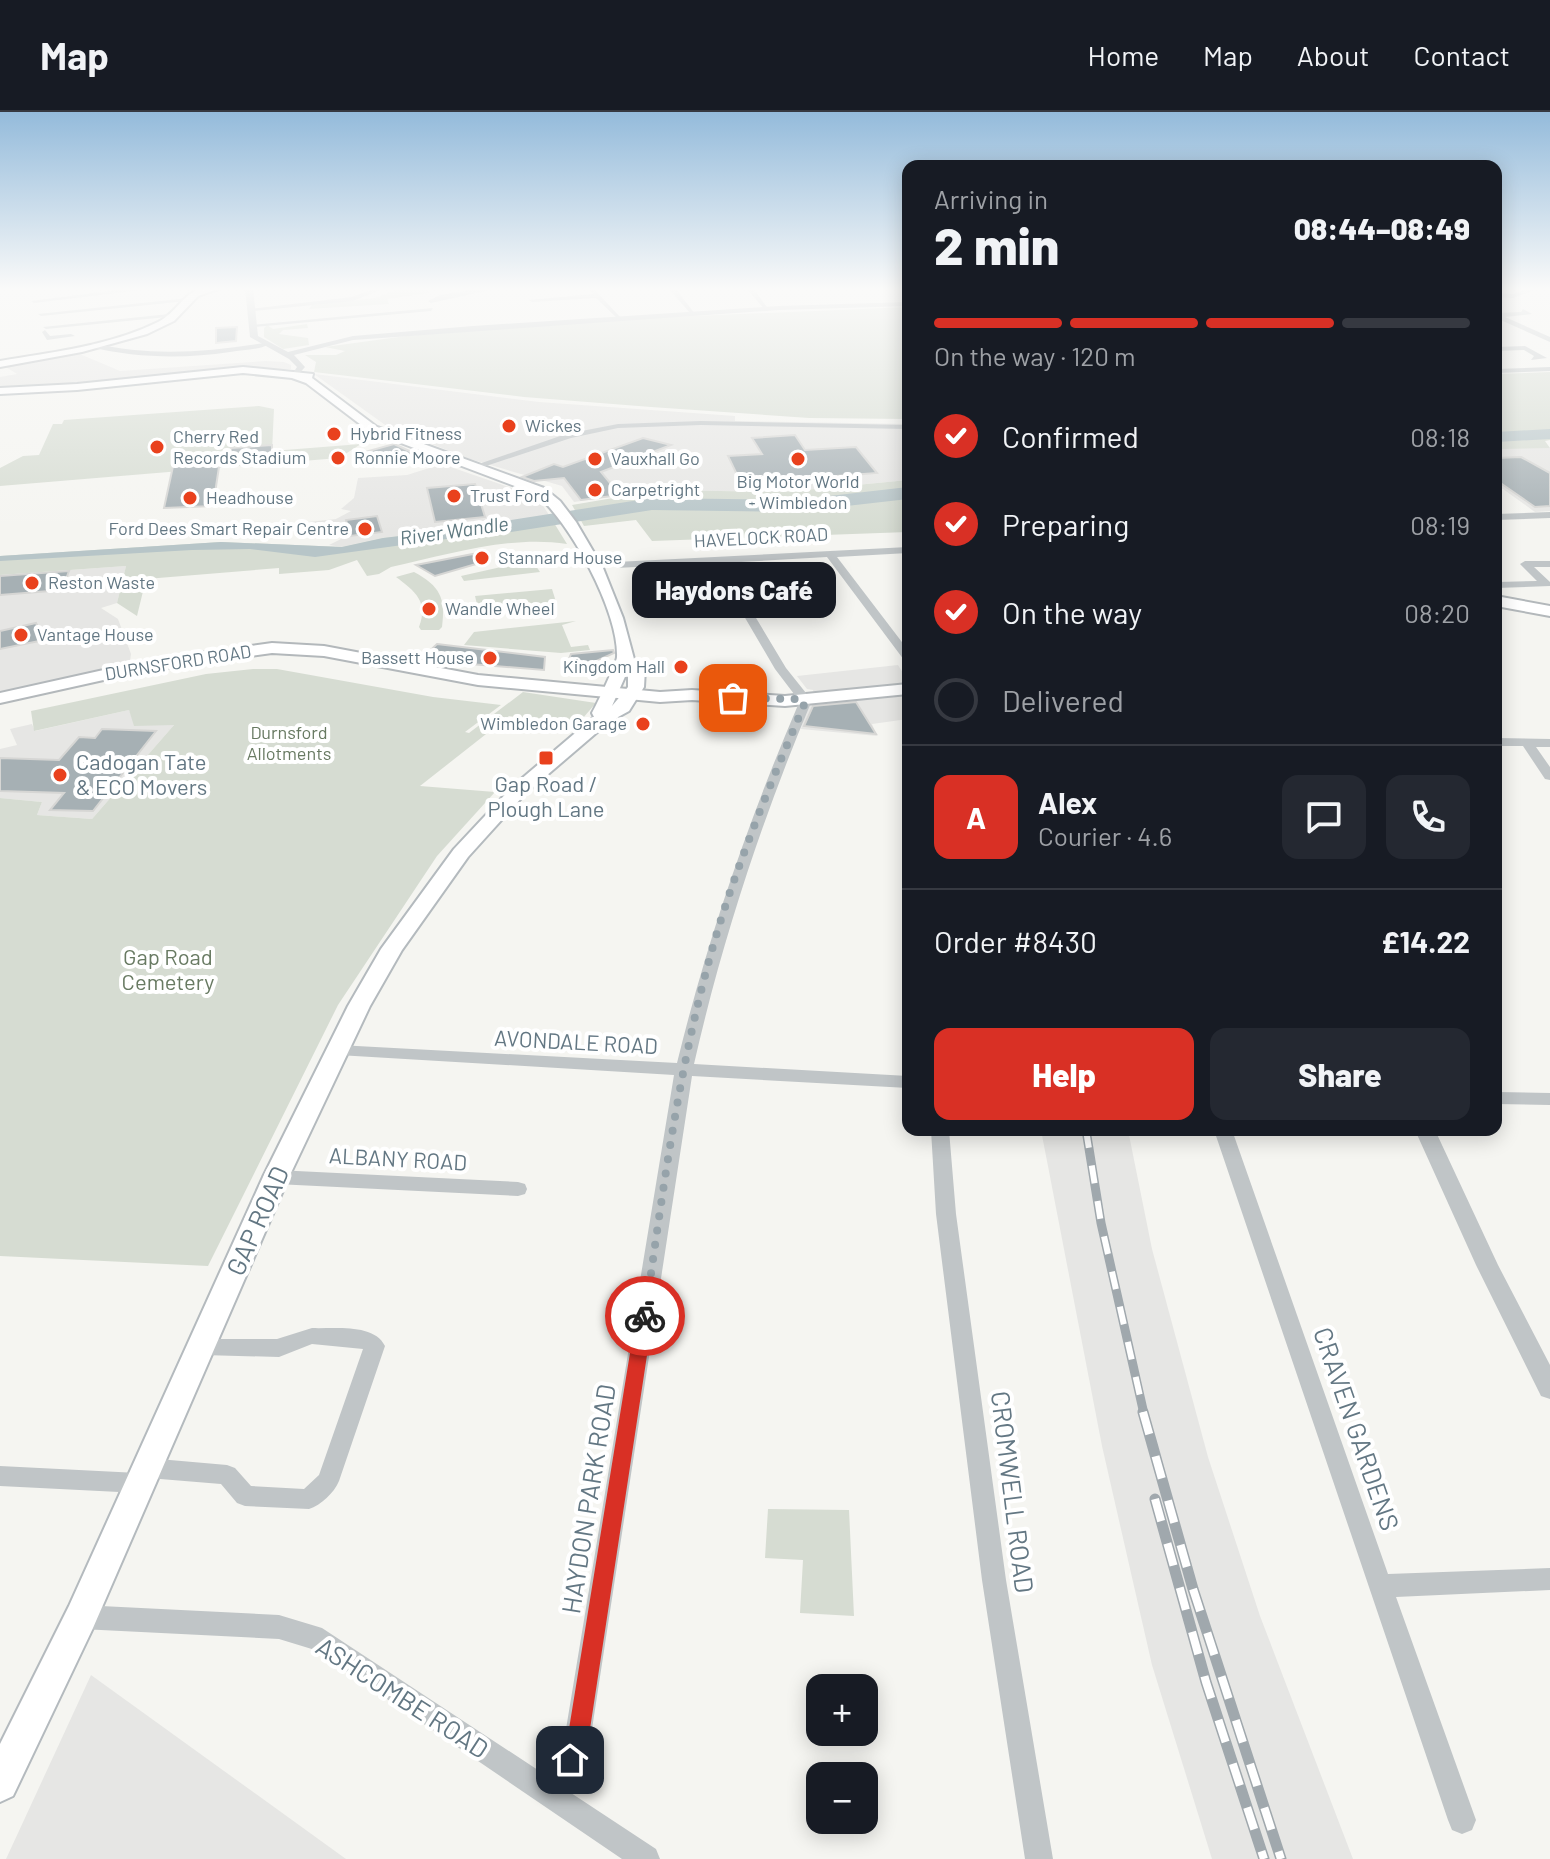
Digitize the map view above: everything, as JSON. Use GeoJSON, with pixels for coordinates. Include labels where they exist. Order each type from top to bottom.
{"type":"FeatureCollection","features":[{"type":"Feature","properties":{"kind":"main road"},"geometry":{"type":"LineString","coordinates":[[0,391],[90,386],[243,370],[308,374],[310,381],[373,429],[540,491],[562,511],[610,600],[622,636],[626,661],[637,669],[634,691]]}},
{"type":"Feature","properties":{"kind":"main road"},"geometry":{"type":"LineString","coordinates":[[1502,594],[1550,611]]}},
{"type":"Feature","properties":{"kind":"main road","name":"DURNSFORD ROAD"},"geometry":{"type":"LineString","coordinates":[[0,698],[144,666],[272,648],[324,651],[445,676],[547,686],[609,699],[634,691],[680,698],[692,695],[777,701],[902,690]]}},
{"type":"Feature","properties":{"kind":"main road"},"geometry":{"type":"LineString","coordinates":[[609,699],[617,669],[626,661]]}},
{"type":"Feature","properties":{"kind":"main road","name":"GAP ROAD"},"geometry":{"type":"LineString","coordinates":[[609,699],[613,715],[634,691]]}},
{"type":"Feature","properties":{"kind":"main road","name":"GAP ROAD"},"geometry":{"type":"LineString","coordinates":[[0,1783],[81,1617],[276,1177],[392,949],[461,853],[609,699]]}},
{"type":"Feature","properties":{"kind":"street"},"geometry":{"type":"LineString","coordinates":[[297,373],[300,370]]}},
{"type":"Feature","properties":{"kind":"street"},"geometry":{"type":"LineString","coordinates":[[1502,371],[1536,370]]}},
{"type":"Feature","properties":{"kind":"street"},"geometry":{"type":"LineString","coordinates":[[474,467],[569,436],[618,426],[701,423],[902,427]]}},
{"type":"Feature","properties":{"kind":"street"},"geometry":{"type":"LineString","coordinates":[[1502,517],[1550,515]]}},
{"type":"Feature","properties":{"kind":"street","name":"HAVELOCK ROAD"},"geometry":{"type":"LineString","coordinates":[[616,565],[902,550]]}},
{"type":"Feature","properties":{"kind":"street"},"geometry":{"type":"LineString","coordinates":[[829,553],[893,628],[902,646]]}},
{"type":"Feature","properties":{"kind":"street"},"geometry":{"type":"LineString","coordinates":[[715,558],[802,699]]}},
{"type":"Feature","properties":{"kind":"street"},"geometry":{"type":"LineString","coordinates":[[1502,593],[1546,584],[1525,564],[1550,564]]}},
{"type":"Feature","properties":{"kind":"street","name":"HAYDON PARK ROAD"},"geometry":{"type":"LineString","coordinates":[[551,1796],[570,1760],[579,1729],[684,1069],[704,982],[728,899],[804,705],[802,699]]}},
{"type":"Feature","properties":{"kind":"street"},"geometry":{"type":"LineString","coordinates":[[1502,742],[1550,743]]}},
{"type":"Feature","properties":{"kind":"street"},"geometry":{"type":"LineString","coordinates":[[1527,743],[1550,776]]}},
{"type":"Feature","properties":{"kind":"street","name":"AVONDALE ROAD"},"geometry":{"type":"LineString","coordinates":[[338,1050],[902,1082]]}},
{"type":"Feature","properties":{"kind":"street"},"geometry":{"type":"LineString","coordinates":[[1502,1098],[1550,1099]]}},
{"type":"Feature","properties":{"kind":"street","name":"CROMWELL ROAD"},"geometry":{"type":"LineString","coordinates":[[940,1136],[946,1214],[994,1580],[1039,1859]]}},
{"type":"Feature","properties":{"kind":"street","name":"CRAVEN GARDENS"},"geometry":{"type":"LineString","coordinates":[[1225,1136],[1462,1820]]}},
{"type":"Feature","properties":{"kind":"street"},"geometry":{"type":"LineString","coordinates":[[1428,1136],[1487,1265],[1550,1389]]}},
{"type":"Feature","properties":{"kind":"street","name":"ALBANY ROAD"},"geometry":{"type":"LineString","coordinates":[[276,1177],[518,1189]]}},
{"type":"Feature","properties":{"kind":"street"},"geometry":{"type":"LineString","coordinates":[[0,1476],[227,1475],[245,1496],[309,1499],[328,1481],[375,1346],[363,1339],[312,1336],[279,1348],[203,1347]]}},
{"type":"Feature","properties":{"kind":"street"},"geometry":{"type":"LineString","coordinates":[[1380,1586],[1550,1579]]}},
{"type":"Feature","properties":{"kind":"street","name":"ASHCOMBE ROAD"},"geometry":{"type":"LineString","coordinates":[[81,1617],[279,1627],[322,1640],[646,1859]]}},
{"type":"Feature","properties":{"kind":"shaded area"},"geometry":{"type":"Polygon","coordinates":[[[10,370],[267,370],[200,371],[85,385],[0,389],[0,377],[17,374],[10,370]]]}},
{"type":"Feature","properties":{"kind":"shaded area"},"geometry":{"type":"Polygon","coordinates":[[[314,374],[539,402],[735,416],[735,421],[902,424],[902,481],[784,492],[660,490],[574,502],[562,486],[470,459],[388,427],[314,374]]]}},
{"type":"Feature","properties":{"kind":"shaded area"},"geometry":{"type":"Polygon","coordinates":[[[1502,448],[1550,448],[1550,511],[1535,512],[1502,488],[1502,448]]]}},
{"type":"Feature","properties":{"kind":"shaded area"},"geometry":{"type":"Polygon","coordinates":[[[442,464],[529,494],[540,501],[551,518],[383,538],[342,547],[329,545],[341,539],[338,526],[302,531],[300,523],[336,519],[351,511],[341,509],[354,498],[358,478],[407,475],[442,464]]]}},
{"type":"Feature","properties":{"kind":"shaded area"},"geometry":{"type":"Polygon","coordinates":[[[126,566],[117,603],[101,608],[118,619],[131,654],[130,661],[101,671],[0,692],[0,575],[126,566]]]}},
{"type":"Feature","properties":{"kind":"shaded area"},"geometry":{"type":"Polygon","coordinates":[[[898,665],[902,671],[902,720],[872,724],[877,736],[801,729],[807,706],[817,704],[813,690],[807,689],[797,676],[898,665]]]}},
{"type":"Feature","properties":{"kind":"shaded area","name":"Cadogan Tate & ECO Movers"},"geometry":{"type":"Polygon","coordinates":[[[129,710],[135,725],[174,725],[92,819],[37,815],[42,802],[0,798],[0,749],[17,745],[10,729],[32,724],[35,731],[129,710]]]}},
{"type":"Feature","properties":{"kind":"shaded area"},"geometry":{"type":"Polygon","coordinates":[[[1042,1136],[1129,1136],[1152,1249],[1208,1457],[1260,1616],[1353,1859],[1212,1859],[1152,1665],[1102,1446],[1042,1136]]]}},
{"type":"Feature","properties":{"kind":"shaded area"},"geometry":{"type":"Polygon","coordinates":[[[91,1675],[346,1859],[6,1859],[91,1675]]]}},
{"type":"Feature","properties":{"kind":"green space"},"geometry":{"type":"Polygon","coordinates":[[[314,370],[902,370],[902,419],[809,418],[524,397],[314,372],[314,370]]]}},
{"type":"Feature","properties":{"kind":"green space"},"geometry":{"type":"Polygon","coordinates":[[[1550,372],[1550,440],[1545,441],[1550,448],[1502,449],[1502,374],[1550,372]]]}},
{"type":"Feature","properties":{"kind":"green space","name":"Cherry Red Records Stadium"},"geometry":{"type":"Polygon","coordinates":[[[259,406],[274,409],[272,451],[361,444],[339,458],[0,486],[0,468],[23,456],[39,455],[53,424],[62,424],[64,420],[259,406]]]}},
{"type":"Feature","properties":{"kind":"green space"},"geometry":{"type":"Polygon","coordinates":[[[902,481],[902,532],[652,541],[636,520],[584,526],[572,505],[660,490],[784,492],[902,481]]]}},
{"type":"Feature","properties":{"kind":"green space"},"geometry":{"type":"Polygon","coordinates":[[[551,518],[567,544],[501,544],[391,567],[367,576],[357,560],[329,570],[279,574],[279,568],[146,579],[137,616],[117,603],[126,566],[0,575],[0,556],[221,542],[342,547],[383,538],[551,518]]]}},
{"type":"Feature","properties":{"kind":"green space"},"geometry":{"type":"Polygon","coordinates":[[[532,560],[540,572],[464,581],[461,576],[532,560]]]}},
{"type":"Feature","properties":{"kind":"green space"},"geometry":{"type":"Polygon","coordinates":[[[414,572],[430,582],[439,594],[443,617],[439,630],[421,630],[421,604],[409,587],[396,577],[414,572]]]}},
{"type":"Feature","properties":{"kind":"green space"},"geometry":{"type":"Polygon","coordinates":[[[552,589],[557,605],[479,613],[475,596],[552,589]]]}},
{"type":"Feature","properties":{"kind":"green space"},"geometry":{"type":"Polygon","coordinates":[[[576,621],[562,625],[571,647],[588,645],[590,650],[561,653],[464,645],[474,632],[576,621]]]}},
{"type":"Feature","properties":{"kind":"green space","name":"Gap Road Cemetery"},"geometry":{"type":"Polygon","coordinates":[[[277,669],[433,697],[501,705],[465,732],[469,733],[523,692],[596,703],[576,726],[509,716],[420,786],[495,792],[437,856],[338,1005],[208,1266],[0,1256],[0,798],[42,802],[37,815],[92,819],[174,725],[134,726],[129,710],[34,731],[31,711],[206,674],[277,669]]]}},
{"type":"Feature","properties":{"kind":"green space"},"geometry":{"type":"Polygon","coordinates":[[[768,1509],[849,1510],[854,1616],[800,1613],[803,1560],[765,1558],[768,1509]]]}},
{"type":"Feature","properties":{"kind":"water"},"geometry":{"type":"Polygon","coordinates":[[[551,518],[556,524],[315,557],[250,549],[0,561],[0,556],[221,542],[342,547],[383,538],[551,518]]]}},
{"type":"Feature","properties":{"kind":"building","name":"Big Motor World - Wimbledon"},"geometry":{"type":"Polygon","coordinates":[[[795,435],[805,450],[856,447],[877,473],[741,483],[728,456],[762,454],[752,438],[795,435]]]}},
{"type":"Feature","properties":{"kind":"building","name":"Vauxhall Go"},"geometry":{"type":"Polygon","coordinates":[[[643,438],[671,445],[601,472],[620,495],[581,500],[564,478],[534,481],[522,477],[554,464],[563,467],[643,438]]]}},
{"type":"Feature","properties":{"kind":"building"},"geometry":{"type":"Polygon","coordinates":[[[394,444],[425,458],[355,461],[354,455],[394,444]]]}},
{"type":"Feature","properties":{"kind":"building"},"geometry":{"type":"Polygon","coordinates":[[[272,445],[272,462],[228,465],[231,448],[272,445]]]}},
{"type":"Feature","properties":{"kind":"building"},"geometry":{"type":"Polygon","coordinates":[[[221,454],[213,506],[164,508],[175,457],[221,454]]]}},
{"type":"Feature","properties":{"kind":"building"},"geometry":{"type":"Polygon","coordinates":[[[1521,457],[1550,473],[1550,506],[1535,507],[1502,484],[1502,458],[1521,457]]]}},
{"type":"Feature","properties":{"kind":"building","name":"Trust Ford"},"geometry":{"type":"Polygon","coordinates":[[[475,484],[485,517],[435,522],[427,488],[475,484]]]}},
{"type":"Feature","properties":{"kind":"building","name":"Ford Dees Smart Repair Centre"},"geometry":{"type":"Polygon","coordinates":[[[377,516],[382,532],[350,536],[346,520],[377,516]]]}},
{"type":"Feature","properties":{"kind":"building"},"geometry":{"type":"Polygon","coordinates":[[[473,554],[476,564],[435,576],[416,565],[473,554]]]}},
{"type":"Feature","properties":{"kind":"building","name":"Reston Waste"},"geometry":{"type":"Polygon","coordinates":[[[69,571],[62,590],[0,595],[0,576],[69,571]]]}},
{"type":"Feature","properties":{"kind":"building","name":"Vantage House"},"geometry":{"type":"Polygon","coordinates":[[[36,623],[44,640],[0,649],[0,631],[36,623]]]}},
{"type":"Feature","properties":{"kind":"building","name":"Bassett House"},"geometry":{"type":"Polygon","coordinates":[[[437,644],[545,657],[544,670],[420,660],[437,644]]]}},
{"type":"Feature","properties":{"kind":"building"},"geometry":{"type":"Polygon","coordinates":[[[613,650],[614,653],[579,669],[564,671],[571,654],[613,650]]]}},
{"type":"Feature","properties":{"kind":"building"},"geometry":{"type":"Polygon","coordinates":[[[856,702],[876,734],[804,726],[813,706],[856,702]]]}},
{"type":"Feature","properties":{"kind":"building","name":"Cadogan Tate & ECO Movers"},"geometry":{"type":"Polygon","coordinates":[[[102,729],[156,731],[93,811],[50,810],[64,793],[0,791],[0,758],[59,760],[79,737],[95,738],[102,729]]]}},
{"type":"Feature","properties":{"kind":"waterway","name":"River Wandle"},"geometry":{"type":"LineString","coordinates":[[1502,437],[1550,434]]}},
{"type":"Feature","properties":{"kind":"waterway","name":"River Wandle"},"geometry":{"type":"LineString","coordinates":[[511,526],[652,504],[794,506],[902,494]]}},
{"type":"Feature","properties":{"kind":"railway"},"geometry":{"type":"LineString","coordinates":[[1087,1136],[1101,1223],[1144,1414]]}},
{"type":"Feature","properties":{"kind":"railway"},"geometry":{"type":"LineString","coordinates":[[1143,1412],[1193,1589],[1281,1859]]}},
{"type":"Feature","properties":{"kind":"railway"},"geometry":{"type":"LineString","coordinates":[[1155,1499],[1206,1682],[1264,1859]]}},
{"type":"Feature","properties":{"kind":"way so far"},"geometry":{"type":"LineString","coordinates":[[645,1316],[684,1069],[704,982],[728,899],[804,705],[802,699],[733,698]]}},
{"type":"Feature","properties":{"kind":"place","name":"Wickes"},"geometry":{"type":"Point","coordinates":[509,426]}},
{"type":"Feature","properties":{"kind":"place","name":"Hybrid Fitness"},"geometry":{"type":"Point","coordinates":[334,434]}},
{"type":"Feature","properties":{"kind":"place","name":"Cherry Red Records Stadium"},"geometry":{"type":"Point","coordinates":[157,447]}},
{"type":"Feature","properties":{"kind":"place","name":"Ronnie Moore"},"geometry":{"type":"Point","coordinates":[338,458]}},
{"type":"Feature","properties":{"kind":"place","name":"Vauxhall Go"},"geometry":{"type":"Point","coordinates":[595,459]}},
{"type":"Feature","properties":{"kind":"place","name":"Big Motor World - Wimbledon"},"geometry":{"type":"Point","coordinates":[798,459]}},
{"type":"Feature","properties":{"kind":"place","name":"Carpetright"},"geometry":{"type":"Point","coordinates":[595,490]}},
{"type":"Feature","properties":{"kind":"place","name":"Trust Ford"},"geometry":{"type":"Point","coordinates":[454,496]}},
{"type":"Feature","properties":{"kind":"place","name":"Headhouse"},"geometry":{"type":"Point","coordinates":[190,498]}},
{"type":"Feature","properties":{"kind":"place","name":"Ford Dees Smart Repair Centre"},"geometry":{"type":"Point","coordinates":[365,529]}},
{"type":"Feature","properties":{"kind":"place","name":"Stannard House"},"geometry":{"type":"Point","coordinates":[482,558]}},
{"type":"Feature","properties":{"kind":"place","name":"Reston Waste"},"geometry":{"type":"Point","coordinates":[32,583]}},
{"type":"Feature","properties":{"kind":"place","name":"Wandle Wheel"},"geometry":{"type":"Point","coordinates":[429,609]}},
{"type":"Feature","properties":{"kind":"place","name":"Vantage House"},"geometry":{"type":"Point","coordinates":[21,635]}},
{"type":"Feature","properties":{"kind":"place","name":"Bassett House"},"geometry":{"type":"Point","coordinates":[490,658]}},
{"type":"Feature","properties":{"kind":"place","name":"Kingdom Hall"},"geometry":{"type":"Point","coordinates":[681,667]}},
{"type":"Feature","properties":{"kind":"place","name":"Haydons Café"},"geometry":{"type":"Point","coordinates":[733,698]}},
{"type":"Feature","properties":{"kind":"place","name":"Wimbledon Garage"},"geometry":{"type":"Point","coordinates":[643,724]}},
{"type":"Feature","properties":{"kind":"place","name":"Gap Road / Plough Lane"},"geometry":{"type":"Point","coordinates":[546,758]}},
{"type":"Feature","properties":{"kind":"place","name":"Cadogan Tate & ECO Movers"},"geometry":{"type":"Point","coordinates":[60,775]}},
{"type":"Feature","properties":{"kind":"route"},"geometry":{"type":"LineString","coordinates":[[570,1760],[579,1729],[645,1316]]}},
{"type":"Feature","properties":{"kind":"park label","name":"Durnsford Allotments"},"geometry":{"type":"Point","coordinates":[289,743]}}]}
